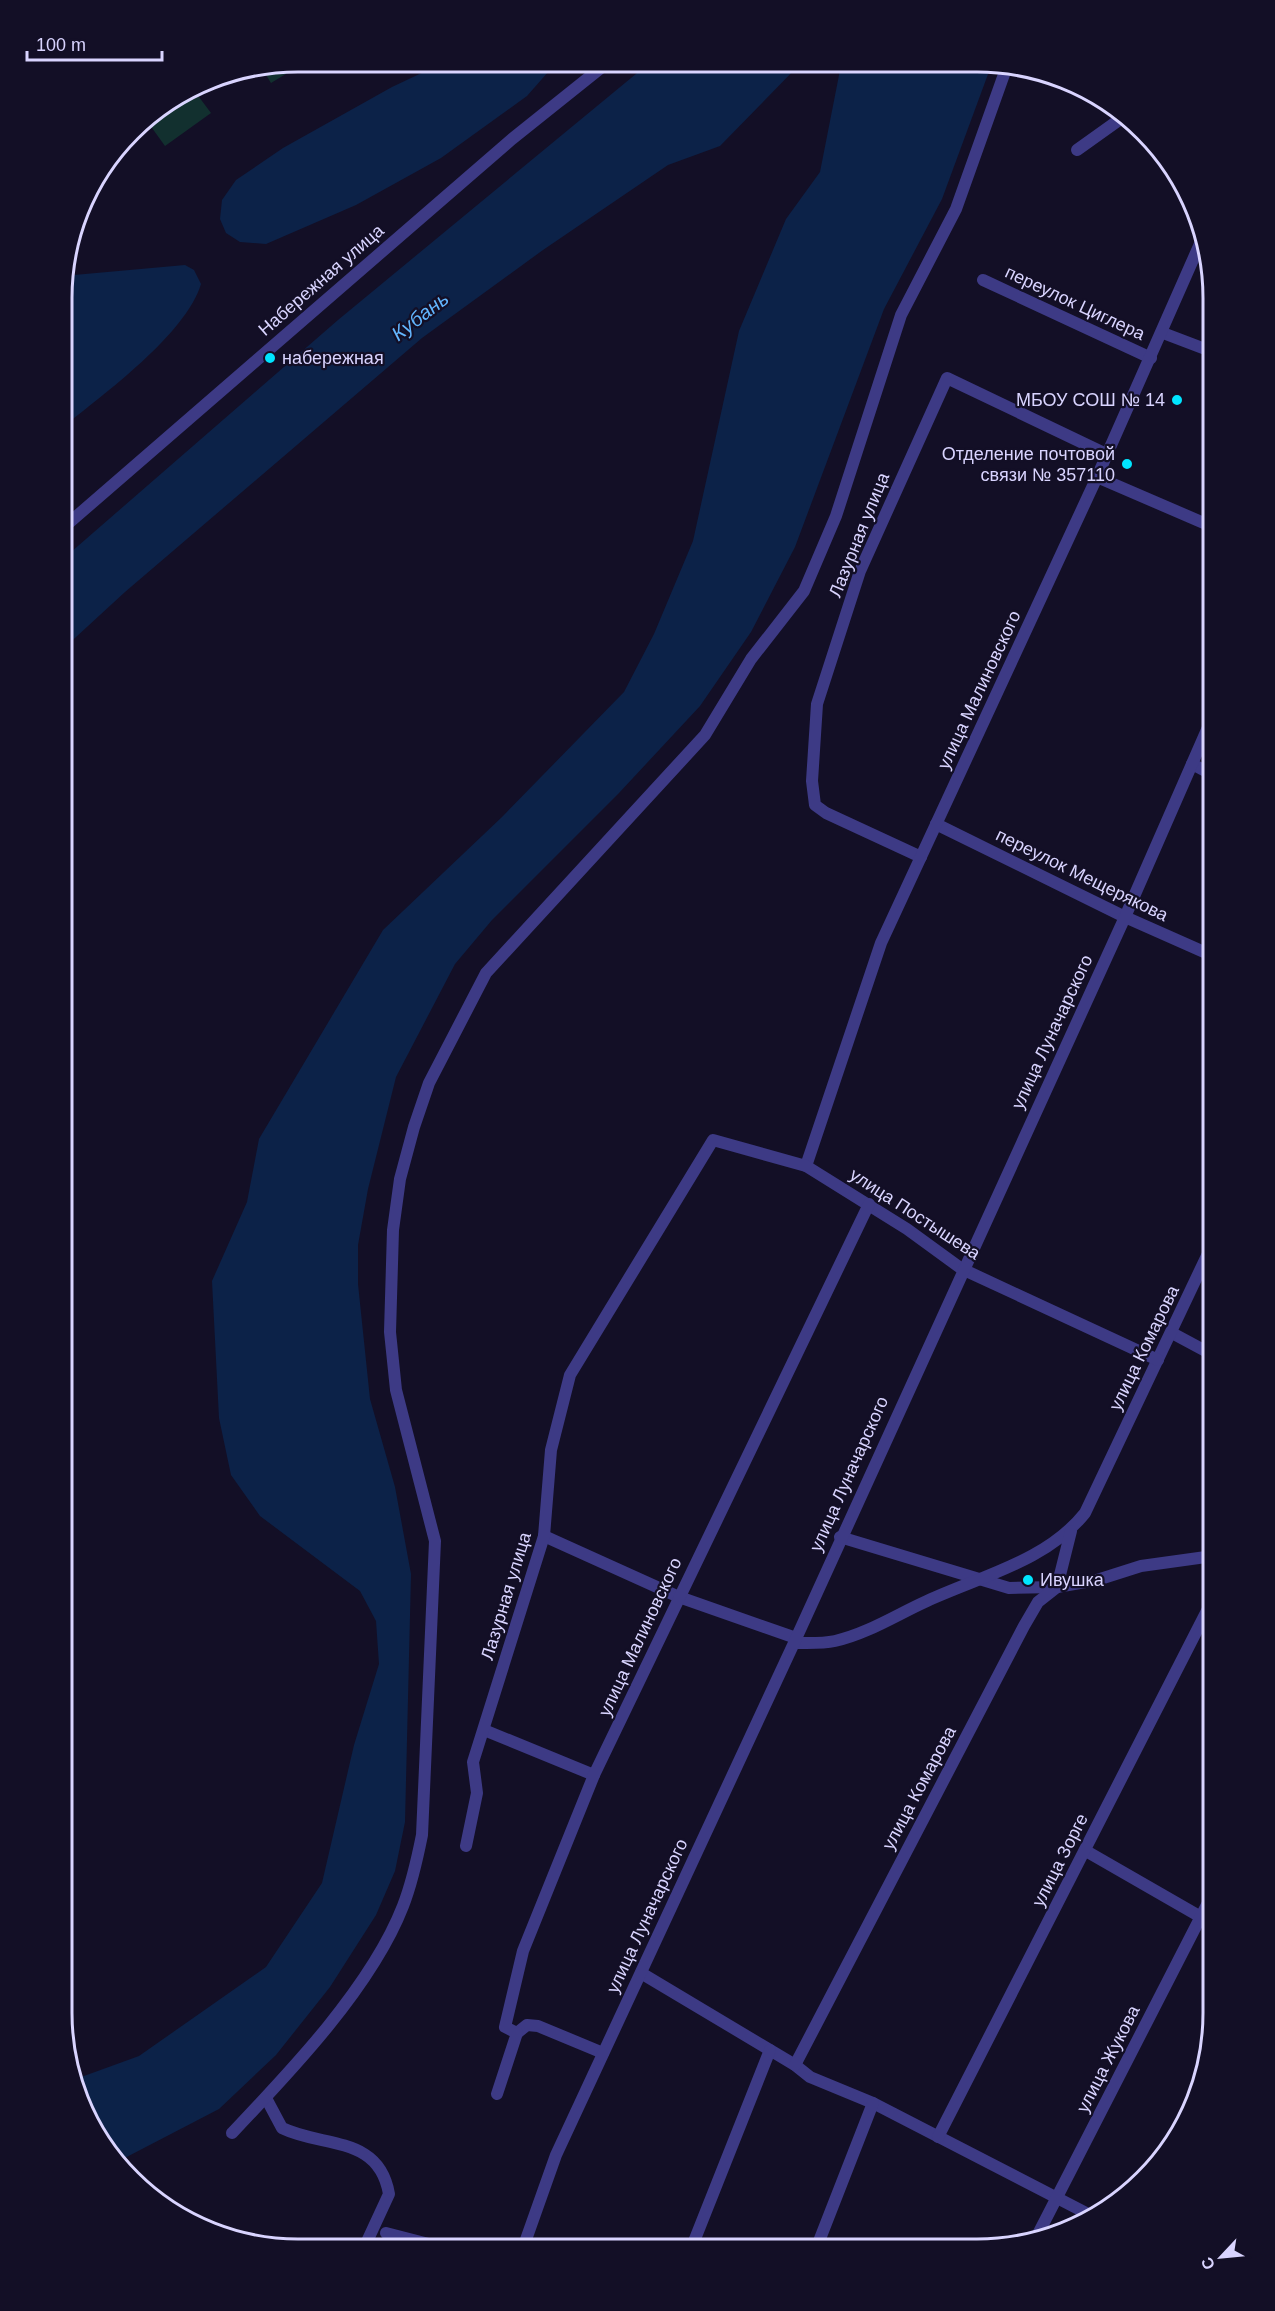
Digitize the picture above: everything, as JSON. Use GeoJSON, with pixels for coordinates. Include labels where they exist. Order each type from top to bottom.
{"type":"FeatureCollection","features":[{"type":"Feature","properties":{"kind":"street","name":"Набережная улица"},"geometry":{"type":"LineString","coordinates":[[72,520],[512,139],[596,72]]}},
{"type":"Feature","properties":{"kind":"street"},"geometry":{"type":"LineString","coordinates":[[232,2133],[266,2098],[358,1985],[384,1945],[402,1908],[416,1868],[422,1835],[435,1541],[396,1389],[390,1332],[390,1287],[393,1230],[400,1179],[429,1083],[486,973],[705,735],[752,659],[804,591],[836,516],[902,315],[956,209],[1004,74]]}},
{"type":"Feature","properties":{"kind":"street"},"geometry":{"type":"LineString","coordinates":[[1077,150],[1118,121]]}},
{"type":"Feature","properties":{"kind":"street","name":"улица Малиновского"},"geometry":{"type":"LineString","coordinates":[[806,1166],[881,943],[1163,333],[1198,250]]}},
{"type":"Feature","properties":{"kind":"street","name":"переулок Циглера"},"geometry":{"type":"LineString","coordinates":[[983,280],[1151,358]]}},
{"type":"Feature","properties":{"kind":"street","name":"переулок Циглера"},"geometry":{"type":"LineString","coordinates":[[1163,333],[1203,348]]}},
{"type":"Feature","properties":{"kind":"street","name":"Лазурная улица"},"geometry":{"type":"LineString","coordinates":[[921,857],[826,813],[815,805],[812,782],[817,704],[860,571],[947,378],[1106,454]]}},
{"type":"Feature","properties":{"kind":"street"},"geometry":{"type":"LineString","coordinates":[[1097,477],[1203,522]]}},
{"type":"Feature","properties":{"kind":"street","name":"улица Луначарского"},"geometry":{"type":"LineString","coordinates":[[526,2239],[556,2155],[795,1640],[962,1269],[1125,917],[1203,739]]}},
{"type":"Feature","properties":{"kind":"street"},"geometry":{"type":"LineString","coordinates":[[1192,764],[1203,770]]}},
{"type":"Feature","properties":{"kind":"street","name":"переулок Мещерякова"},"geometry":{"type":"LineString","coordinates":[[936,824],[1125,917],[1203,952]]}},
{"type":"Feature","properties":{"kind":"street","name":"Лазурная улица"},"geometry":{"type":"LineString","coordinates":[[466,1846],[477,1793],[473,1762],[544,1536],[551,1450],[570,1375],[713,1140]]}},
{"type":"Feature","properties":{"kind":"street","name":"улица Постышева"},"geometry":{"type":"LineString","coordinates":[[713,1140],[806,1166],[869,1204],[962,1269],[1158,1360]]}},
{"type":"Feature","properties":{"kind":"street","name":"улица Малиновского"},"geometry":{"type":"LineString","coordinates":[[518,2033],[505,2027],[523,1951],[594,1775],[869,1204]]}},
{"type":"Feature","properties":{"kind":"street","name":"улица Комарова"},"geometry":{"type":"LineString","coordinates":[[795,1640],[818,1643],[853,1635],[974,1579],[1026,1560],[1071,1531],[1085,1512],[1203,1265]]}},
{"type":"Feature","properties":{"kind":"street"},"geometry":{"type":"LineString","coordinates":[[1172,1333],[1203,1350]]}},
{"type":"Feature","properties":{"kind":"street","name":"улица Комарова"},"geometry":{"type":"LineString","coordinates":[[795,2065],[1024,1626],[1038,1602],[1057,1587],[1071,1531]]}},
{"type":"Feature","properties":{"kind":"street"},"geometry":{"type":"LineString","coordinates":[[544,1536],[678,1597],[795,1640]]}},
{"type":"Feature","properties":{"kind":"street"},"geometry":{"type":"LineString","coordinates":[[840,1537],[1009,1588],[1057,1587],[1097,1580],[1141,1566],[1203,1557]]}},
{"type":"Feature","properties":{"kind":"street","name":"улица Зорге"},"geometry":{"type":"LineString","coordinates":[[938,2136],[1203,1619]]}},
{"type":"Feature","properties":{"kind":"street"},"geometry":{"type":"LineString","coordinates":[[484,1730],[594,1775]]}},
{"type":"Feature","properties":{"kind":"street"},"geometry":{"type":"LineString","coordinates":[[1086,1851],[1201,1918]]}},
{"type":"Feature","properties":{"kind":"street","name":"улица Жукова"},"geometry":{"type":"LineString","coordinates":[[1040,2230],[1203,1914]]}},
{"type":"Feature","properties":{"kind":"street"},"geometry":{"type":"LineString","coordinates":[[641,1973],[795,2065],[810,2077],[873,2103],[1084,2212]]}},
{"type":"Feature","properties":{"kind":"street"},"geometry":{"type":"LineString","coordinates":[[497,2094],[518,2033],[527,2025],[538,2026],[603,2053]]}},
{"type":"Feature","properties":{"kind":"street"},"geometry":{"type":"LineString","coordinates":[[695,2239],[770,2050]]}},
{"type":"Feature","properties":{"kind":"street"},"geometry":{"type":"LineString","coordinates":[[266,2098],[282,2128],[357,2149],[374,2161],[387,2185],[389,2194],[368,2239]]}},
{"type":"Feature","properties":{"kind":"street"},"geometry":{"type":"LineString","coordinates":[[820,2239],[873,2103]]}},
{"type":"Feature","properties":{"kind":"street"},"geometry":{"type":"LineString","coordinates":[[386,2234],[407,2239]]}},
{"type":"Feature","properties":{"kind":"green space"},"geometry":{"type":"Polygon","coordinates":[[[289,72],[271,83],[266,74],[289,72]]]}},
{"type":"Feature","properties":{"kind":"green space"},"geometry":{"type":"Polygon","coordinates":[[[198,95],[211,113],[165,146],[151,126],[198,95]]]}},
{"type":"Feature","properties":{"kind":"water"},"geometry":{"type":"Polygon","coordinates":[[[424,72],[548,72],[527,96],[441,158],[356,205],[266,244],[240,242],[226,233],[220,219],[222,200],[236,180],[283,148],[392,87],[424,72]]]}},
{"type":"Feature","properties":{"kind":"water","name":"Кубань"},"geometry":{"type":"Polygon","coordinates":[[[638,72],[792,72],[720,146],[668,165],[543,250],[422,338],[125,592],[72,641],[72,551],[338,320],[638,72]]]}},
{"type":"Feature","properties":{"kind":"water"},"geometry":{"type":"Polygon","coordinates":[[[840,72],[989,72],[942,199],[884,309],[795,547],[751,632],[700,706],[619,793],[492,920],[455,964],[396,1077],[368,1189],[358,1245],[358,1284],[370,1399],[395,1487],[411,1574],[405,1822],[395,1871],[376,1915],[330,1987],[276,2055],[219,2109],[125,2158],[95,2113],[82,2077],[139,2056],[266,1967],[322,1883],[354,1745],[379,1664],[376,1621],[360,1591],[260,1516],[231,1475],[219,1418],[212,1281],[247,1202],[259,1139],[383,930],[502,817],[624,692],[654,634],[693,541],[739,331],[786,219],[820,172],[840,72]]]}},
{"type":"Feature","properties":{"kind":"water"},"geometry":{"type":"Polygon","coordinates":[[[185,265],[194,270],[201,284],[179,323],[162,343],[72,420],[72,283],[73,275],[185,265]]]}},
{"type":"Feature","properties":{"kind":"place","name":"набережная"},"geometry":{"type":"Point","coordinates":[270,358]}},
{"type":"Feature","properties":{"kind":"place","name":"МБОУ СОШ № 14"},"geometry":{"type":"Point","coordinates":[1177,400]}},
{"type":"Feature","properties":{"kind":"place","name":"Отделение почтовой связи № 357110"},"geometry":{"type":"Point","coordinates":[1127,464]}},
{"type":"Feature","properties":{"kind":"place","name":"Ивушка"},"geometry":{"type":"Point","coordinates":[1028,1580]}}]}
